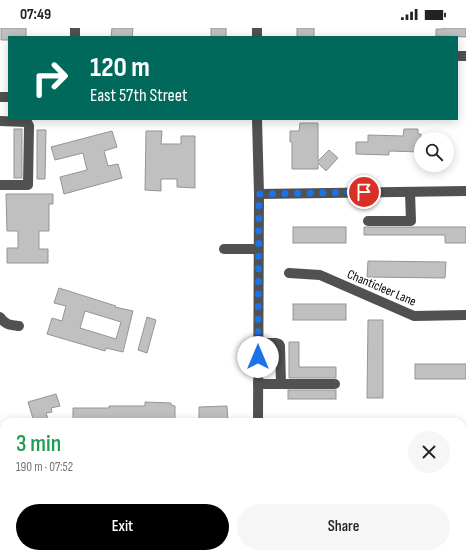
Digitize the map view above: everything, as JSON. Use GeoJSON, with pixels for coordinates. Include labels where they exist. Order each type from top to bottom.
{"type":"FeatureCollection","features":[{"type":"Feature","properties":{"kind":"street"},"geometry":{"type":"LineString","coordinates":[[257,120],[259,194],[258,418]]}},
{"type":"Feature","properties":{"kind":"street"},"geometry":{"type":"LineString","coordinates":[[0,121],[27,122],[29,126],[28,185],[0,185]]}},
{"type":"Feature","properties":{"kind":"street"},"geometry":{"type":"LineString","coordinates":[[259,194],[466,191]]}},
{"type":"Feature","properties":{"kind":"street"},"geometry":{"type":"LineString","coordinates":[[368,222],[411,221],[410,192]]}},
{"type":"Feature","properties":{"kind":"street"},"geometry":{"type":"LineString","coordinates":[[224,249],[258,249]]}},
{"type":"Feature","properties":{"kind":"street","name":"Chanticleer Lane"},"geometry":{"type":"LineString","coordinates":[[289,273],[320,275],[414,316],[466,315]]}},
{"type":"Feature","properties":{"kind":"street"},"geometry":{"type":"LineString","coordinates":[[0,317],[3,321],[10,325],[19,326]]}},
{"type":"Feature","properties":{"kind":"street"},"geometry":{"type":"LineString","coordinates":[[258,343],[276,343],[280,346],[280,384]]}},
{"type":"Feature","properties":{"kind":"street"},"geometry":{"type":"LineString","coordinates":[[258,384],[335,384]]}},
{"type":"Feature","properties":{"kind":"building"},"geometry":{"type":"Polygon","coordinates":[[[1,28],[26,28],[26,36],[8,36],[8,40],[1,40],[1,28]]]}},
{"type":"Feature","properties":{"kind":"building"},"geometry":{"type":"Polygon","coordinates":[[[112,28],[133,28],[132,36],[111,36],[112,28]]]}},
{"type":"Feature","properties":{"kind":"building"},"geometry":{"type":"Polygon","coordinates":[[[211,28],[226,28],[226,36],[211,36],[211,28]]]}},
{"type":"Feature","properties":{"kind":"building"},"geometry":{"type":"Polygon","coordinates":[[[297,28],[314,28],[314,36],[297,36],[297,28]]]}},
{"type":"Feature","properties":{"kind":"building"},"geometry":{"type":"Polygon","coordinates":[[[466,28],[466,37],[436,36],[436,29],[466,28]]]}},
{"type":"Feature","properties":{"kind":"building"},"geometry":{"type":"Polygon","coordinates":[[[300,123],[318,123],[318,161],[329,150],[338,158],[326,171],[318,163],[318,169],[292,169],[292,142],[290,142],[290,131],[299,131],[300,123]]]}},
{"type":"Feature","properties":{"kind":"building"},"geometry":{"type":"Polygon","coordinates":[[[14,129],[22,129],[22,178],[14,178],[14,129]]]}},
{"type":"Feature","properties":{"kind":"building"},"geometry":{"type":"Polygon","coordinates":[[[404,129],[418,129],[418,132],[414,132],[414,152],[389,151],[389,155],[356,154],[356,142],[368,142],[368,135],[403,136],[404,129]]]}},
{"type":"Feature","properties":{"kind":"building"},"geometry":{"type":"Polygon","coordinates":[[[37,130],[46,130],[45,179],[37,179],[37,130]]]}},
{"type":"Feature","properties":{"kind":"building"},"geometry":{"type":"Polygon","coordinates":[[[112,131],[117,147],[104,151],[108,166],[118,164],[122,178],[64,194],[60,177],[87,170],[83,153],[55,160],[51,147],[112,131]]]}},
{"type":"Feature","properties":{"kind":"building"},"geometry":{"type":"Polygon","coordinates":[[[146,131],[162,131],[161,144],[181,144],[181,136],[195,136],[195,188],[177,187],[177,179],[161,179],[161,191],[145,190],[146,131]]]}},
{"type":"Feature","properties":{"kind":"building"},"geometry":{"type":"Polygon","coordinates":[[[6,194],[53,194],[53,204],[49,204],[49,231],[39,231],[39,249],[48,249],[48,263],[7,263],[7,248],[18,248],[18,231],[7,231],[6,194]]]}},
{"type":"Feature","properties":{"kind":"building"},"geometry":{"type":"Polygon","coordinates":[[[293,227],[346,227],[346,243],[293,243],[293,227]]]}},
{"type":"Feature","properties":{"kind":"building"},"geometry":{"type":"Polygon","coordinates":[[[364,227],[466,227],[466,243],[445,243],[445,235],[364,235],[364,227]]]}},
{"type":"Feature","properties":{"kind":"building"},"geometry":{"type":"Polygon","coordinates":[[[368,261],[446,262],[445,278],[367,277],[368,261]]]}},
{"type":"Feature","properties":{"kind":"building"},"geometry":{"type":"Polygon","coordinates":[[[59,288],[116,306],[115,307],[133,311],[123,352],[106,348],[105,351],[47,334],[52,318],[62,321],[66,306],[54,303],[59,288]],[[85,311],[80,328],[116,339],[121,322],[85,311]]]}},
{"type":"Feature","properties":{"kind":"building"},"geometry":{"type":"Polygon","coordinates":[[[293,304],[346,304],[346,320],[293,320],[293,304]]]}},
{"type":"Feature","properties":{"kind":"building"},"geometry":{"type":"Polygon","coordinates":[[[147,317],[156,320],[147,353],[138,350],[147,317]]]}},
{"type":"Feature","properties":{"kind":"building"},"geometry":{"type":"Polygon","coordinates":[[[368,320],[383,320],[383,398],[367,398],[368,320]]]}},
{"type":"Feature","properties":{"kind":"building"},"geometry":{"type":"Polygon","coordinates":[[[289,342],[299,342],[299,367],[336,367],[336,378],[289,378],[289,342]]]}},
{"type":"Feature","properties":{"kind":"building"},"geometry":{"type":"Polygon","coordinates":[[[415,364],[466,364],[466,379],[415,379],[415,364]]]}},
{"type":"Feature","properties":{"kind":"building"},"geometry":{"type":"Polygon","coordinates":[[[288,390],[336,390],[336,399],[288,399],[288,390]]]}},
{"type":"Feature","properties":{"kind":"building"},"geometry":{"type":"Polygon","coordinates":[[[56,394],[60,406],[51,408],[52,412],[46,413],[48,418],[33,418],[28,402],[56,394]]]}},
{"type":"Feature","properties":{"kind":"building"},"geometry":{"type":"Polygon","coordinates":[[[145,402],[171,403],[171,405],[175,406],[175,418],[73,418],[73,408],[145,406],[145,402]]]}},
{"type":"Feature","properties":{"kind":"building"},"geometry":{"type":"Polygon","coordinates":[[[227,406],[228,418],[199,418],[199,407],[227,406]]]}},
{"type":"Feature","properties":{"kind":"route"},"geometry":{"type":"LineString","coordinates":[[258,357],[259,194],[364,192]]}}]}
